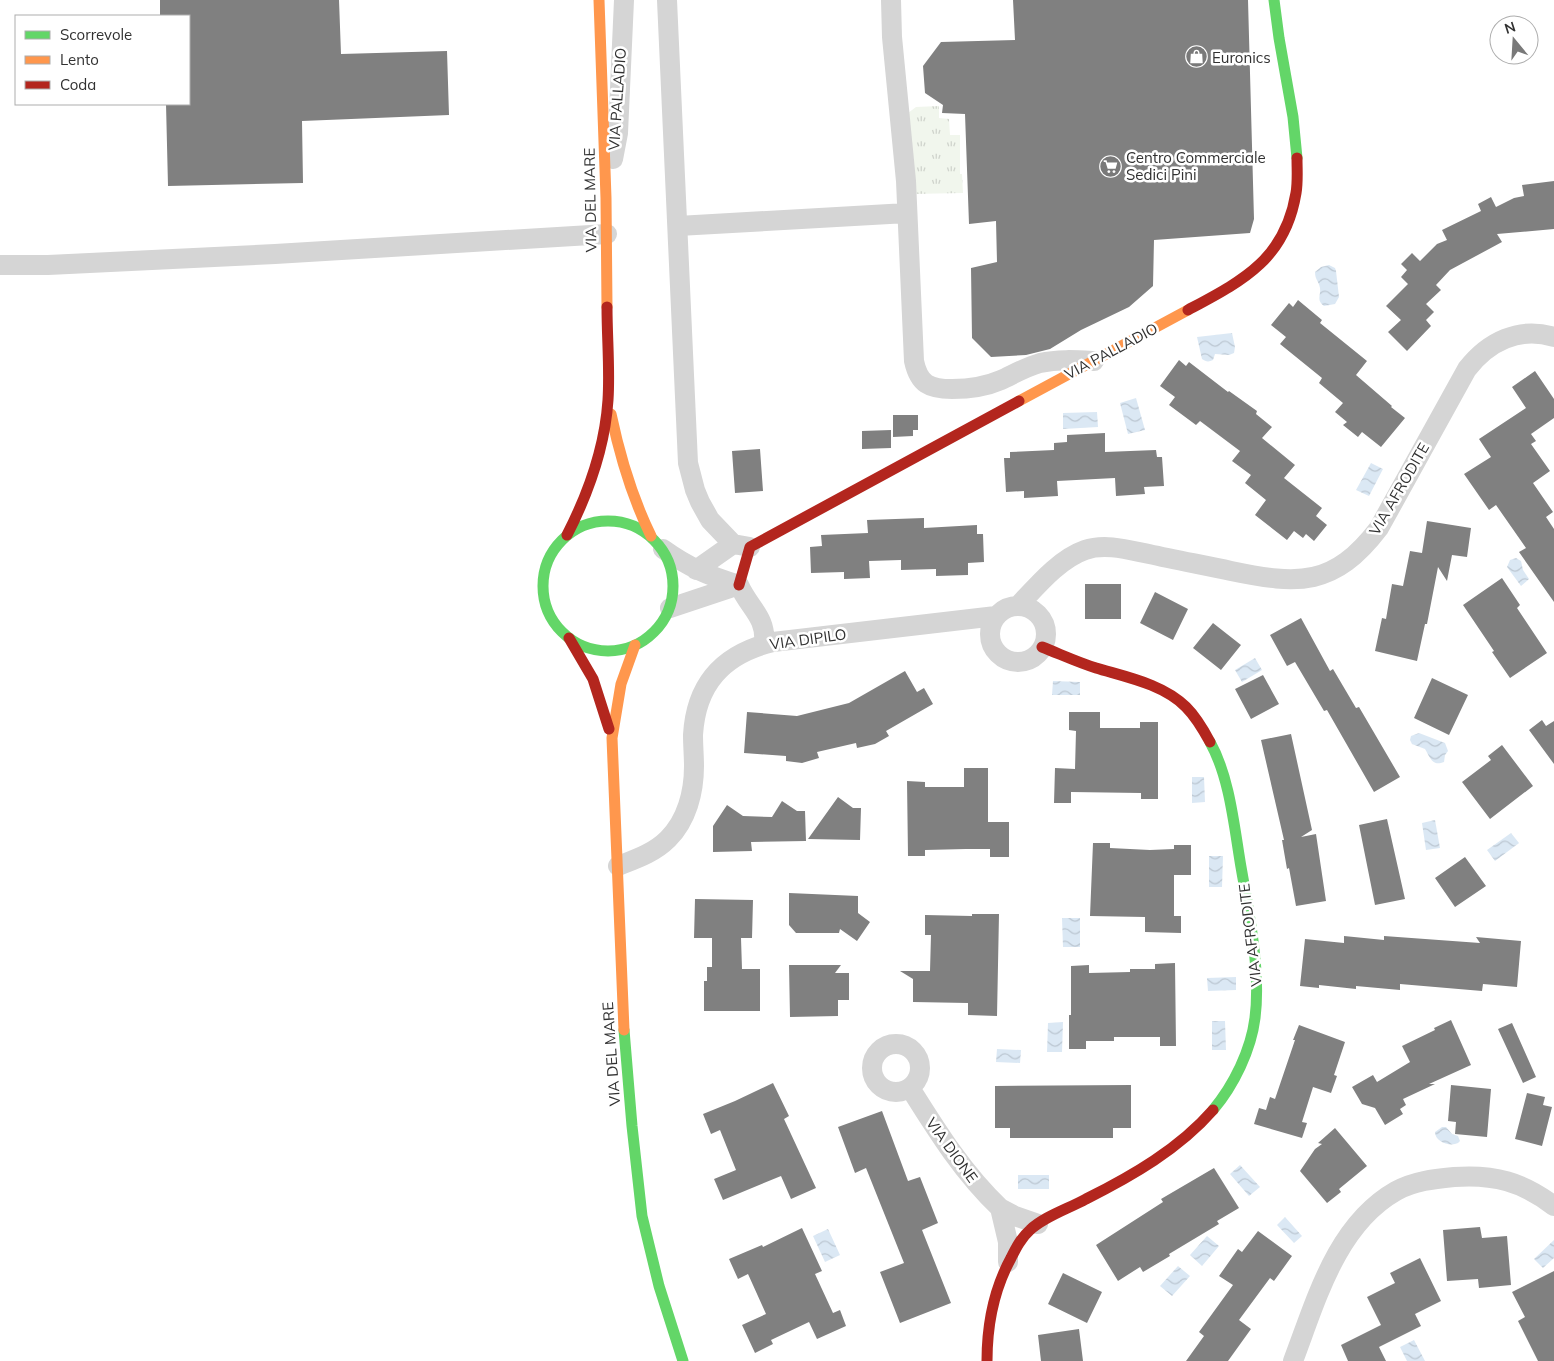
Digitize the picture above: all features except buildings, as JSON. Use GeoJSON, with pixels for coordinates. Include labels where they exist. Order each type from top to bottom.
{"type":"FeatureCollection","features":[{"type":"Feature","properties":{"kind":"main road","name":"VIA DEL MARE"},"geometry":{"type":"LineString","coordinates":[[567,535],[580,510],[599,454],[608,400],[606,198],[599,0]]}},
{"type":"Feature","properties":{"kind":"main road","name":"VIA PALLADIO"},"geometry":{"type":"LineString","coordinates":[[741,546],[1094,361],[1245,278],[1264,263],[1284,234],[1289,223],[1296,199],[1299,176],[1295,128],[1278,34],[1274,0]]}},
{"type":"Feature","properties":{"kind":"main road","name":"VIA DEL MARE"},"geometry":{"type":"LineString","coordinates":[[608,400],[629,487],[642,519],[657,542]]}},
{"type":"Feature","properties":{"kind":"main road"},"geometry":{"type":"LineString","coordinates":[[609,520],[632,524],[657,542],[672,568],[674,588],[670,608],[662,623],[650,636],[635,646],[601,651],[584,646],[569,638],[555,624],[546,607],[542,587],[545,567],[554,549],[567,535],[587,523],[609,520]]}},
{"type":"Feature","properties":{"kind":"main road"},"geometry":{"type":"LineString","coordinates":[[739,585],[741,546]]}},
{"type":"Feature","properties":{"kind":"main road","name":"VIA DEL MARE"},"geometry":{"type":"LineString","coordinates":[[569,638],[593,679],[612,738]]}},
{"type":"Feature","properties":{"kind":"main road","name":"VIA DEL MARE"},"geometry":{"type":"LineString","coordinates":[[635,646],[621,684],[612,738],[623,1023],[630,1109],[641,1204],[652,1262],[683,1361]]}},
{"type":"Feature","properties":{"kind":"main road","name":"VIA AFRODITE"},"geometry":{"type":"LineString","coordinates":[[987,1361],[988,1332],[996,1287],[1023,1237],[1038,1224],[1103,1191],[1146,1165],[1188,1136],[1210,1114],[1228,1089],[1249,1043],[1255,1016],[1256,963],[1236,835],[1220,765],[1200,723],[1184,705],[1165,692],[1116,673],[1083,664],[1042,647]]}},
{"type":"Feature","properties":{"kind":"street","name":"VIA PALLADIO"},"geometry":{"type":"LineString","coordinates":[[606,198],[618,133],[624,0]]}},
{"type":"Feature","properties":{"kind":"street"},"geometry":{"type":"LineString","coordinates":[[667,0],[688,463],[693,484],[710,520],[741,546],[696,570]]}},
{"type":"Feature","properties":{"kind":"street"},"geometry":{"type":"LineString","coordinates":[[891,0],[892,37],[902,134],[914,361],[920,378],[932,388],[973,388],[992,383],[1020,370],[1042,363],[1065,360],[1094,361]]}},
{"type":"Feature","properties":{"kind":"street"},"geometry":{"type":"LineString","coordinates":[[678,226],[907,213]]}},
{"type":"Feature","properties":{"kind":"street"},"geometry":{"type":"LineString","coordinates":[[0,265],[48,265],[275,254],[606,234]]}},
{"type":"Feature","properties":{"kind":"street","name":"VIA AFRODITE"},"geometry":{"type":"LineString","coordinates":[[1018,606],[1064,562],[1082,551],[1101,547],[1133,550],[1270,579],[1295,580],[1311,578],[1339,567],[1363,548],[1380,528],[1467,369],[1474,360],[1496,342],[1516,335],[1534,333],[1554,337]]}},
{"type":"Feature","properties":{"kind":"street"},"geometry":{"type":"LineString","coordinates":[[657,542],[678,560],[696,570],[739,585]]}},
{"type":"Feature","properties":{"kind":"street"},"geometry":{"type":"LineString","coordinates":[[670,608],[739,585]]}},
{"type":"Feature","properties":{"kind":"street"},"geometry":{"type":"LineString","coordinates":[[739,585],[742,593],[762,621],[765,636],[764,644]]}},
{"type":"Feature","properties":{"kind":"street"},"geometry":{"type":"LineString","coordinates":[[1018,606],[1027,607],[1035,611],[1044,623],[1046,636],[1042,647],[1035,656],[1020,661],[1003,657],[996,651],[990,635],[994,621],[1002,611],[1018,606]]}},
{"type":"Feature","properties":{"kind":"street","name":"VIA DIPILO"},"geometry":{"type":"LineString","coordinates":[[618,866],[652,852],[668,839],[686,813],[691,796],[694,766],[694,729],[699,704],[704,690],[716,673],[726,664],[745,652],[764,644],[962,620],[994,621]]}},
{"type":"Feature","properties":{"kind":"street","name":"VIA DIONE"},"geometry":{"type":"LineString","coordinates":[[910,1088],[942,1140],[973,1181],[1000,1208],[1015,1216],[1038,1224]]}},
{"type":"Feature","properties":{"kind":"street"},"geometry":{"type":"LineString","coordinates":[[1293,1361],[1322,1286],[1342,1246],[1366,1215],[1396,1191],[1428,1180],[1486,1177],[1526,1188],[1554,1206]]}},
{"type":"Feature","properties":{"kind":"street"},"geometry":{"type":"LineString","coordinates":[[1000,1208],[1008,1242],[1008,1262]]}},
{"type":"Feature","properties":{"kind":"green space"},"geometry":{"type":"Polygon","coordinates":[[[939,106],[939,118],[949,119],[950,135],[960,135],[960,174],[962,174],[963,193],[912,194],[908,113],[916,107],[939,106]]]}},
{"type":"Feature","properties":{"kind":"water"},"geometry":{"type":"Polygon","coordinates":[[[1329,265],[1335,268],[1336,271],[1339,297],[1335,304],[1324,306],[1319,300],[1320,288],[1315,272],[1321,267],[1329,265]]]}},
{"type":"Feature","properties":{"kind":"water"},"geometry":{"type":"Polygon","coordinates":[[[1232,333],[1235,347],[1234,353],[1229,355],[1215,354],[1213,360],[1210,361],[1202,359],[1197,337],[1232,333]]]}},
{"type":"Feature","properties":{"kind":"water"},"geometry":{"type":"Polygon","coordinates":[[[1136,398],[1145,430],[1128,434],[1120,403],[1136,398]]]}},
{"type":"Feature","properties":{"kind":"water"},"geometry":{"type":"Polygon","coordinates":[[[1097,412],[1098,427],[1063,429],[1063,413],[1097,412]]]}},
{"type":"Feature","properties":{"kind":"water"},"geometry":{"type":"Polygon","coordinates":[[[1371,463],[1383,469],[1369,496],[1356,490],[1371,463]]]}},
{"type":"Feature","properties":{"kind":"water"},"geometry":{"type":"Polygon","coordinates":[[[1516,558],[1521,561],[1523,570],[1529,579],[1521,586],[1507,567],[1510,560],[1516,558]]]}},
{"type":"Feature","properties":{"kind":"water"},"geometry":{"type":"Polygon","coordinates":[[[1255,658],[1262,670],[1242,682],[1235,670],[1255,658]]]}},
{"type":"Feature","properties":{"kind":"water"},"geometry":{"type":"Polygon","coordinates":[[[1053,681],[1080,682],[1080,695],[1052,695],[1053,681]]]}},
{"type":"Feature","properties":{"kind":"water"},"geometry":{"type":"Polygon","coordinates":[[[1419,733],[1445,743],[1448,751],[1444,762],[1434,762],[1425,749],[1412,744],[1411,736],[1419,733]]]}},
{"type":"Feature","properties":{"kind":"water"},"geometry":{"type":"Polygon","coordinates":[[[1192,777],[1204,777],[1205,802],[1192,803],[1192,777]]]}},
{"type":"Feature","properties":{"kind":"water"},"geometry":{"type":"Polygon","coordinates":[[[1435,820],[1440,848],[1426,850],[1422,823],[1435,820]]]}},
{"type":"Feature","properties":{"kind":"water"},"geometry":{"type":"Polygon","coordinates":[[[1511,833],[1519,843],[1495,861],[1487,850],[1511,833]]]}},
{"type":"Feature","properties":{"kind":"water"},"geometry":{"type":"Polygon","coordinates":[[[1209,856],[1223,856],[1222,887],[1209,887],[1209,856]]]}},
{"type":"Feature","properties":{"kind":"water"},"geometry":{"type":"Polygon","coordinates":[[[1062,918],[1080,918],[1080,947],[1063,947],[1062,918]]]}},
{"type":"Feature","properties":{"kind":"water"},"geometry":{"type":"Polygon","coordinates":[[[1236,977],[1236,990],[1208,991],[1207,978],[1236,977]]]}},
{"type":"Feature","properties":{"kind":"water"},"geometry":{"type":"Polygon","coordinates":[[[1212,1021],[1225,1021],[1226,1050],[1212,1050],[1212,1021]]]}},
{"type":"Feature","properties":{"kind":"water"},"geometry":{"type":"Polygon","coordinates":[[[1063,1022],[1062,1052],[1047,1052],[1048,1023],[1063,1022]]]}},
{"type":"Feature","properties":{"kind":"water"},"geometry":{"type":"Polygon","coordinates":[[[997,1049],[1021,1050],[1020,1063],[996,1062],[997,1049]]]}},
{"type":"Feature","properties":{"kind":"water"},"geometry":{"type":"Polygon","coordinates":[[[1442,1127],[1446,1127],[1452,1134],[1458,1136],[1460,1141],[1451,1144],[1440,1141],[1435,1132],[1442,1127]]]}},
{"type":"Feature","properties":{"kind":"water"},"geometry":{"type":"Polygon","coordinates":[[[1240,1165],[1260,1187],[1249,1196],[1230,1174],[1240,1165]]]}},
{"type":"Feature","properties":{"kind":"water"},"geometry":{"type":"Polygon","coordinates":[[[1018,1175],[1049,1175],[1049,1189],[1018,1189],[1018,1175]]]}},
{"type":"Feature","properties":{"kind":"water"},"geometry":{"type":"Polygon","coordinates":[[[1285,1217],[1302,1236],[1294,1243],[1277,1225],[1285,1217]]]}},
{"type":"Feature","properties":{"kind":"water"},"geometry":{"type":"Polygon","coordinates":[[[828,1229],[840,1255],[825,1262],[813,1236],[828,1229]]]}},
{"type":"Feature","properties":{"kind":"water"},"geometry":{"type":"Polygon","coordinates":[[[1207,1236],[1219,1246],[1202,1266],[1190,1255],[1207,1236]]]}},
{"type":"Feature","properties":{"kind":"water"},"geometry":{"type":"Polygon","coordinates":[[[1554,1240],[1554,1258],[1543,1268],[1534,1259],[1554,1240]]]}},
{"type":"Feature","properties":{"kind":"water"},"geometry":{"type":"Polygon","coordinates":[[[1178,1266],[1190,1276],[1172,1296],[1160,1286],[1178,1266]]]}},
{"type":"Feature","properties":{"kind":"water"},"geometry":{"type":"Polygon","coordinates":[[[1414,1340],[1425,1361],[1407,1361],[1400,1347],[1414,1340]]]}},
{"type":"Feature","properties":{"kind":"traffic: fast"},"geometry":{"type":"LineString","coordinates":[[1274,0],[1293,117],[1297,158]]}},
{"type":"Feature","properties":{"kind":"traffic: fast"},"geometry":{"type":"LineString","coordinates":[[608,521],[621,522],[633,526],[654,540],[668,561],[672,573],[673,586],[672,599],[668,611],[654,632],[633,646],[621,650],[608,651],[595,650],[583,646],[562,632],[548,611],[544,599],[543,586],[544,573],[548,561],[562,540],[583,526],[595,522],[608,521]]}},
{"type":"Feature","properties":{"kind":"traffic: fast"},"geometry":{"type":"LineString","coordinates":[[1210,742],[1217,756],[1227,787],[1251,923],[1256,981],[1255,1018],[1250,1042],[1228,1090],[1213,1110]]}},
{"type":"Feature","properties":{"kind":"traffic: fast"},"geometry":{"type":"LineString","coordinates":[[624,1030],[642,1216],[659,1286],[683,1361]]}},
{"type":"Feature","properties":{"kind":"traffic: slow"},"geometry":{"type":"LineString","coordinates":[[599,0],[606,198],[607,307]]}},
{"type":"Feature","properties":{"kind":"traffic: slow"},"geometry":{"type":"LineString","coordinates":[[1019,401],[1188,310]]}},
{"type":"Feature","properties":{"kind":"traffic: slow"},"geometry":{"type":"LineString","coordinates":[[611,414],[627,477],[651,536]]}},
{"type":"Feature","properties":{"kind":"traffic: slow"},"geometry":{"type":"LineString","coordinates":[[624,1030],[612,738],[621,684],[635,645]]}},
{"type":"Feature","properties":{"kind":"traffic: jam"},"geometry":{"type":"LineString","coordinates":[[1188,310],[1243,278],[1271,252],[1282,235],[1290,216],[1297,189],[1297,158]]}},
{"type":"Feature","properties":{"kind":"traffic: jam"},"geometry":{"type":"LineString","coordinates":[[567,535],[582,503],[603,435],[609,389],[607,307]]}},
{"type":"Feature","properties":{"kind":"traffic: jam"},"geometry":{"type":"LineString","coordinates":[[739,585],[750,547],[1019,401]]}},
{"type":"Feature","properties":{"kind":"traffic: jam"},"geometry":{"type":"LineString","coordinates":[[569,638],[593,679],[609,729]]}},
{"type":"Feature","properties":{"kind":"traffic: jam"},"geometry":{"type":"LineString","coordinates":[[1042,647],[1089,666],[1144,682],[1166,692],[1190,711],[1210,742]]}},
{"type":"Feature","properties":{"kind":"traffic: jam"},"geometry":{"type":"LineString","coordinates":[[987,1361],[988,1334],[995,1295],[1013,1254],[1027,1233],[1036,1225],[1103,1190],[1154,1160],[1185,1137],[1213,1110]]}},
{"type":"Feature","properties":{"kind":"place","name":"Euronics"},"geometry":{"type":"Point","coordinates":[1196,57]}},
{"type":"Feature","properties":{"kind":"place","name":"Centro Commerciale Sedici Pini"},"geometry":{"type":"Point","coordinates":[1110,166]}}]}
